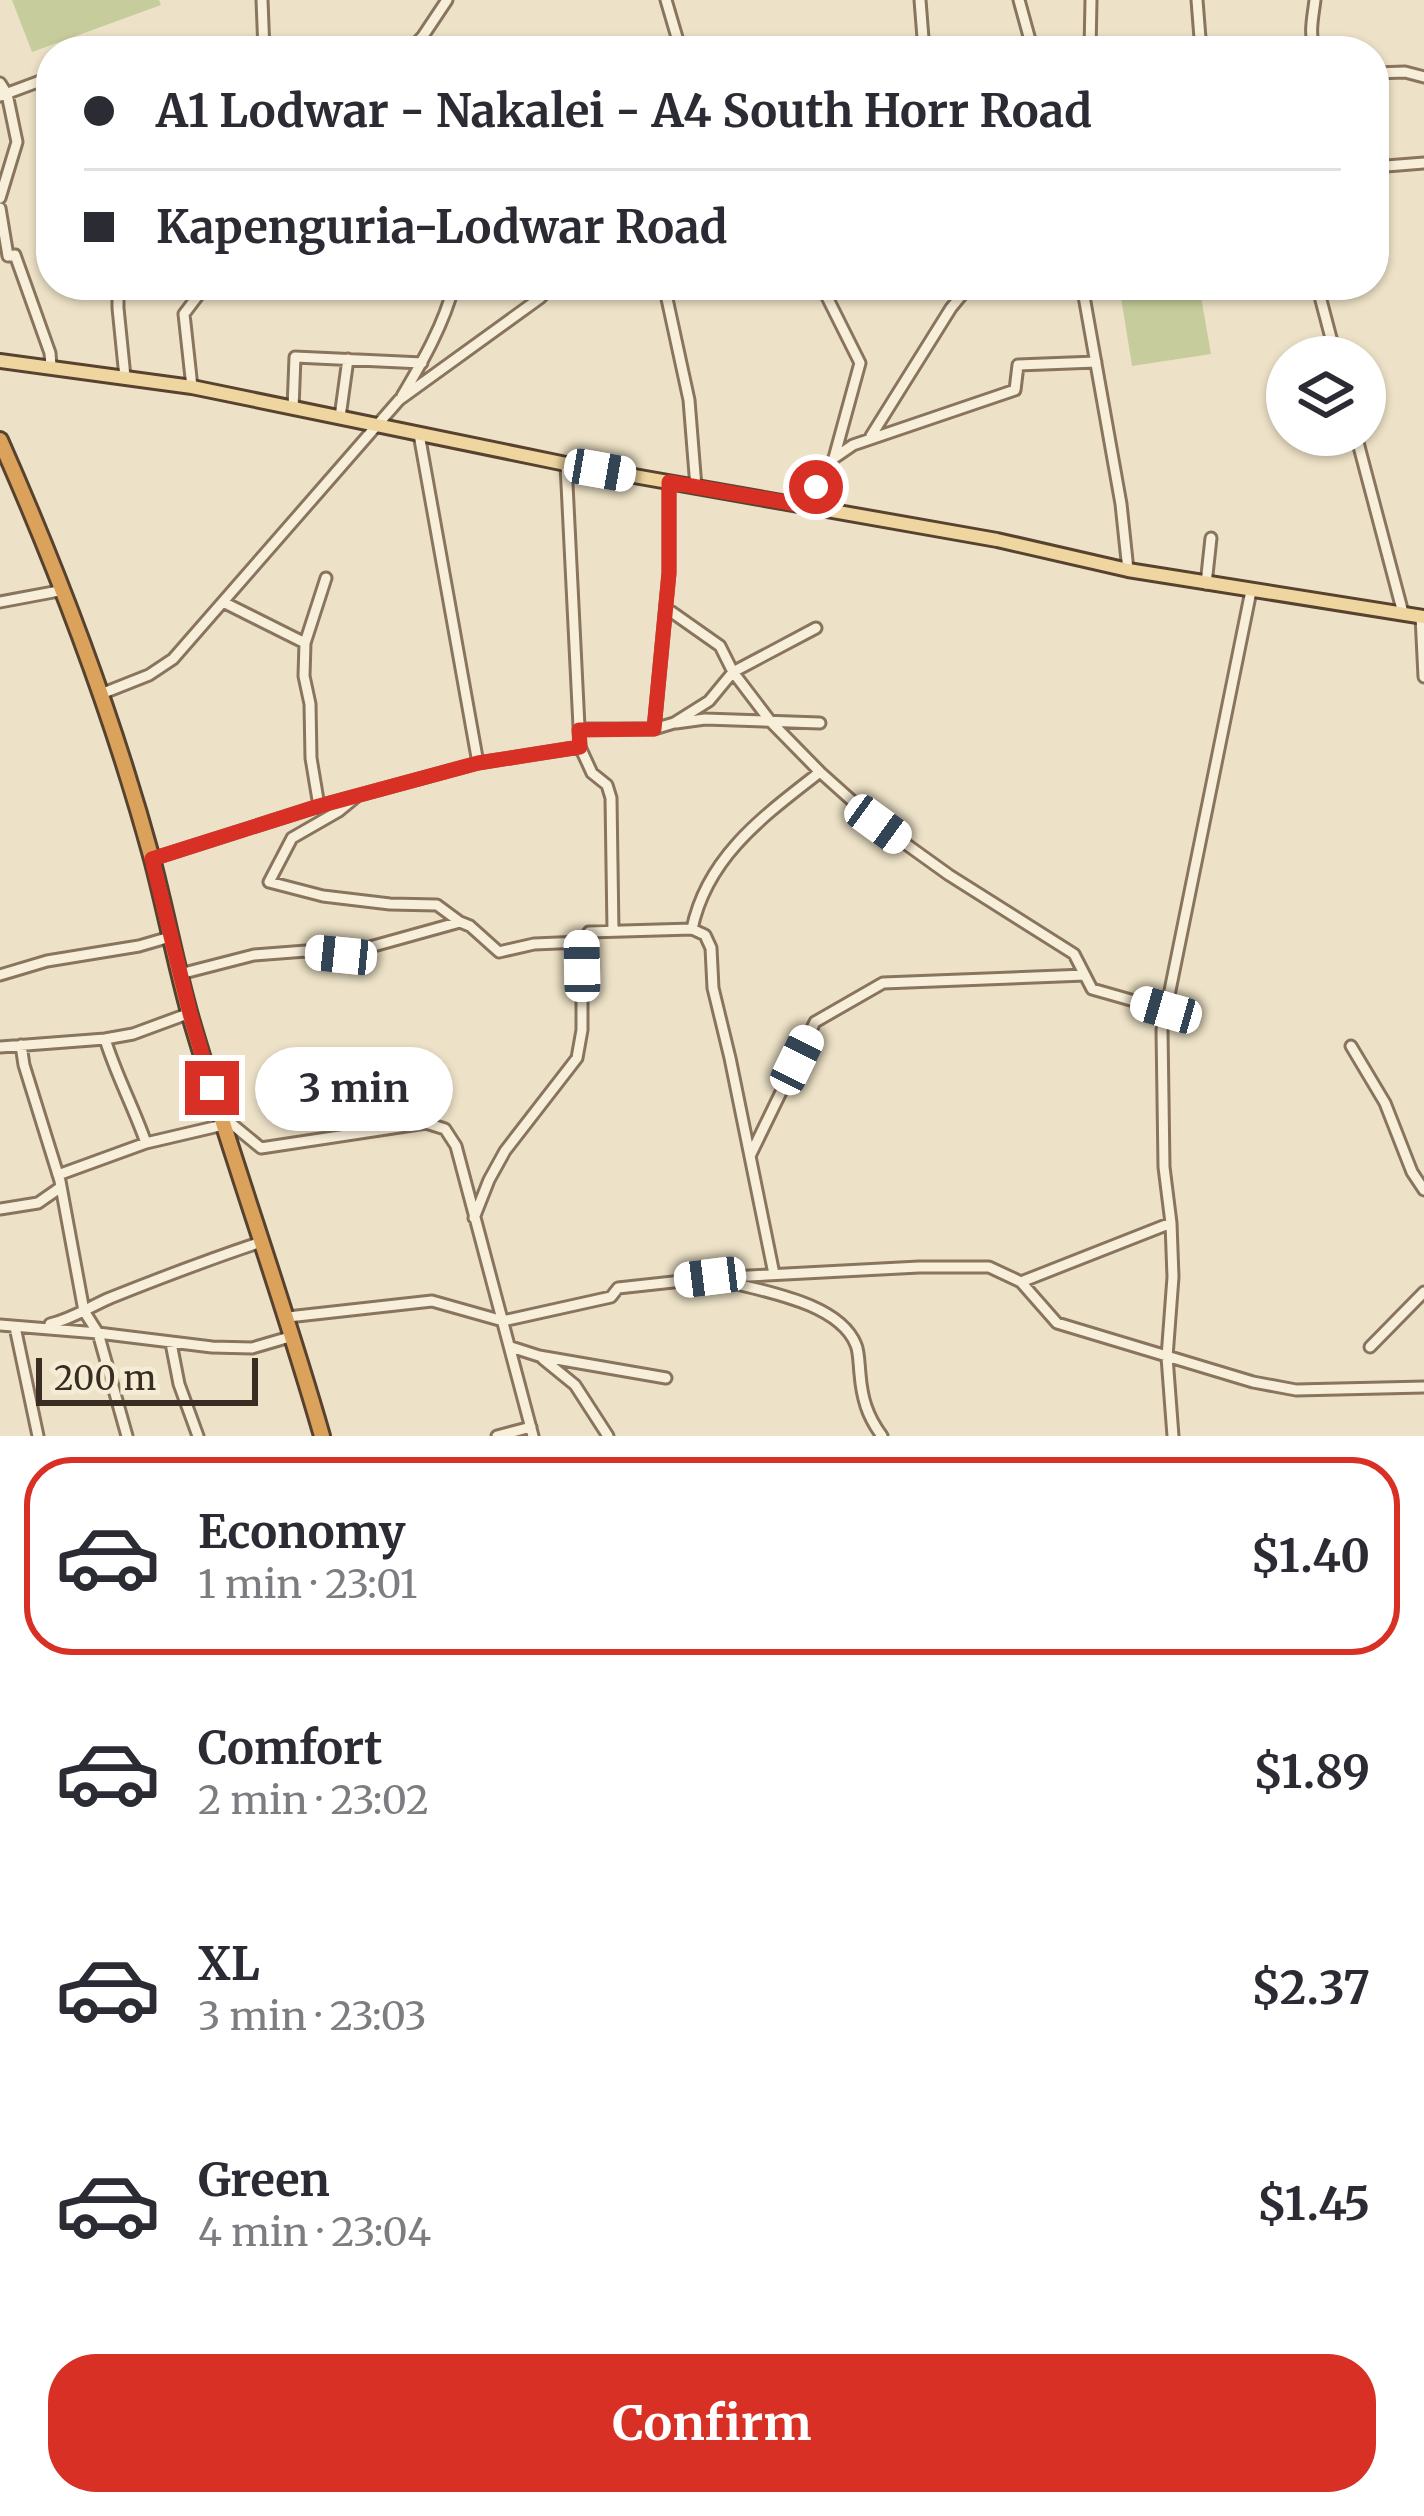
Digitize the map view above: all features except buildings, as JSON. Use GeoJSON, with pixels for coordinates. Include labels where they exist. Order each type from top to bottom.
{"type":"FeatureCollection","features":[{"type":"Feature","properties":{"kind":"highway"},"geometry":{"type":"LineString","coordinates":[[0,440],[64,590],[101,694],[152,859],[223,1125],[288,1317],[322,1436]]}},
{"type":"Feature","properties":{"kind":"main road"},"geometry":{"type":"LineString","coordinates":[[0,362],[192,387],[566,464],[997,540],[1128,570],[1423,616]]}},
{"type":"Feature","properties":{"kind":"street"},"geometry":{"type":"LineString","coordinates":[[262,0],[263,36]]}},
{"type":"Feature","properties":{"kind":"street"},"geometry":{"type":"LineString","coordinates":[[423,36],[447,0]]}},
{"type":"Feature","properties":{"kind":"street"},"geometry":{"type":"LineString","coordinates":[[666,0],[677,36]]}},
{"type":"Feature","properties":{"kind":"street"},"geometry":{"type":"LineString","coordinates":[[920,0],[923,36]]}},
{"type":"Feature","properties":{"kind":"street"},"geometry":{"type":"LineString","coordinates":[[1019,0],[1029,36]]}},
{"type":"Feature","properties":{"kind":"street"},"geometry":{"type":"LineString","coordinates":[[1090,36],[1091,0]]}},
{"type":"Feature","properties":{"kind":"street"},"geometry":{"type":"LineString","coordinates":[[1197,0],[1200,36]]}},
{"type":"Feature","properties":{"kind":"street"},"geometry":{"type":"LineString","coordinates":[[1312,36],[1315,0]]}},
{"type":"Feature","properties":{"kind":"street"},"geometry":{"type":"LineString","coordinates":[[1389,73],[1424,77]]}},
{"type":"Feature","properties":{"kind":"street"},"geometry":{"type":"LineString","coordinates":[[0,83],[17,142],[0,198]]}},
{"type":"Feature","properties":{"kind":"street"},"geometry":{"type":"LineString","coordinates":[[3,95],[36,83]]}},
{"type":"Feature","properties":{"kind":"street"},"geometry":{"type":"LineString","coordinates":[[1389,166],[1424,163]]}},
{"type":"Feature","properties":{"kind":"street"},"geometry":{"type":"LineString","coordinates":[[0,208],[8,256],[15,255],[51,366]]}},
{"type":"Feature","properties":{"kind":"street"},"geometry":{"type":"LineString","coordinates":[[118,300],[125,377]]}},
{"type":"Feature","properties":{"kind":"street"},"geometry":{"type":"LineString","coordinates":[[192,387],[184,314],[195,300]]}},
{"type":"Feature","properties":{"kind":"street"},"geometry":{"type":"LineString","coordinates":[[101,694],[149,675],[173,659],[224,602],[399,400],[450,300]]}},
{"type":"Feature","properties":{"kind":"street"},"geometry":{"type":"LineString","coordinates":[[399,400],[536,300]]}},
{"type":"Feature","properties":{"kind":"street"},"geometry":{"type":"LineString","coordinates":[[667,300],[689,400],[697,487]]}},
{"type":"Feature","properties":{"kind":"street"},"geometry":{"type":"LineString","coordinates":[[807,506],[834,458],[860,363],[828,300]]}},
{"type":"Feature","properties":{"kind":"street"},"geometry":{"type":"LineString","coordinates":[[870,437],[958,300]]}},
{"type":"Feature","properties":{"kind":"street"},"geometry":{"type":"LineString","coordinates":[[1085,300],[1128,570]]}},
{"type":"Feature","properties":{"kind":"street"},"geometry":{"type":"LineString","coordinates":[[1321,300],[1330,336]]}},
{"type":"Feature","properties":{"kind":"street"},"geometry":{"type":"LineString","coordinates":[[293,409],[295,357],[422,363]]}},
{"type":"Feature","properties":{"kind":"street"},"geometry":{"type":"LineString","coordinates":[[340,417],[348,359]]}},
{"type":"Feature","properties":{"kind":"street"},"geometry":{"type":"LineString","coordinates":[[834,458],[870,437],[1015,390],[1018,365],[1096,362]]}},
{"type":"Feature","properties":{"kind":"street"},"geometry":{"type":"LineString","coordinates":[[419,434],[478,763]]}},
{"type":"Feature","properties":{"kind":"street"},"geometry":{"type":"LineString","coordinates":[[1362,456],[1403,614]]}},
{"type":"Feature","properties":{"kind":"street"},"geometry":{"type":"LineString","coordinates":[[566,464],[580,747],[611,798],[614,932]]}},
{"type":"Feature","properties":{"kind":"street"},"geometry":{"type":"LineString","coordinates":[[654,729],[669,573],[669,482]]}},
{"type":"Feature","properties":{"kind":"street"},"geometry":{"type":"LineString","coordinates":[[1207,584],[1211,538]]}},
{"type":"Feature","properties":{"kind":"street"},"geometry":{"type":"LineString","coordinates":[[319,806],[311,758],[305,643],[326,578]]}},
{"type":"Feature","properties":{"kind":"street"},"geometry":{"type":"LineString","coordinates":[[0,602],[64,590]]}},
{"type":"Feature","properties":{"kind":"street"},"geometry":{"type":"LineString","coordinates":[[1177,1436],[1167,1357],[1173,1277],[1162,1030],[1251,592]]}},
{"type":"Feature","properties":{"kind":"street"},"geometry":{"type":"LineString","coordinates":[[224,602],[305,643]]}},
{"type":"Feature","properties":{"kind":"street"},"geometry":{"type":"LineString","coordinates":[[666,608],[720,646],[733,672],[771,722],[878,824],[1074,954],[1092,989],[1166,1010]]}},
{"type":"Feature","properties":{"kind":"street"},"geometry":{"type":"LineString","coordinates":[[1423,616],[1424,677]]}},
{"type":"Feature","properties":{"kind":"street"},"geometry":{"type":"LineString","coordinates":[[674,723],[710,700],[733,672],[817,628]]}},
{"type":"Feature","properties":{"kind":"street"},"geometry":{"type":"LineString","coordinates":[[579,730],[654,729],[705,719],[820,724]]}},
{"type":"Feature","properties":{"kind":"street"},"geometry":{"type":"LineString","coordinates":[[152,859],[319,806],[478,763],[580,747]]}},
{"type":"Feature","properties":{"kind":"street"},"geometry":{"type":"LineString","coordinates":[[692,929],[697,905],[723,860],[751,825],[820,772]]}},
{"type":"Feature","properties":{"kind":"street"},"geometry":{"type":"LineString","coordinates":[[359,795],[292,838],[269,882],[323,896],[436,905],[499,952],[534,944],[582,942]]}},
{"type":"Feature","properties":{"kind":"street"},"geometry":{"type":"LineString","coordinates":[[180,974],[254,955],[306,951],[341,955],[460,922]]}},
{"type":"Feature","properties":{"kind":"street"},"geometry":{"type":"LineString","coordinates":[[474,1218],[505,1151],[577,1058],[582,1030],[582,942],[589,932],[692,929],[705,935],[711,948],[713,988],[774,1274]]}},
{"type":"Feature","properties":{"kind":"street"},"geometry":{"type":"LineString","coordinates":[[0,975],[170,937]]}},
{"type":"Feature","properties":{"kind":"street"},"geometry":{"type":"LineString","coordinates":[[750,1156],[815,1022],[883,983],[1085,975]]}},
{"type":"Feature","properties":{"kind":"street"},"geometry":{"type":"LineString","coordinates":[[0,1047],[105,1040],[190,1013]]}},
{"type":"Feature","properties":{"kind":"street"},"geometry":{"type":"LineString","coordinates":[[105,1040],[146,1143]]}},
{"type":"Feature","properties":{"kind":"street"},"geometry":{"type":"LineString","coordinates":[[21,1045],[60,1181],[84,1311],[98,1333],[127,1436]]}},
{"type":"Feature","properties":{"kind":"street"},"geometry":{"type":"LineString","coordinates":[[1351,1046],[1385,1103],[1424,1190]]}},
{"type":"Feature","properties":{"kind":"street"},"geometry":{"type":"LineString","coordinates":[[0,1209],[38,1203],[60,1181],[146,1143],[223,1125],[233,1125],[261,1148],[426,1123],[445,1129],[455,1146],[532,1432],[497,1436]]}},
{"type":"Feature","properties":{"kind":"street"},"geometry":{"type":"LineString","coordinates":[[1021,1282],[1171,1223]]}},
{"type":"Feature","properties":{"kind":"street"},"geometry":{"type":"LineString","coordinates":[[39,1327],[261,1242]]}},
{"type":"Feature","properties":{"kind":"street"},"geometry":{"type":"LineString","coordinates":[[288,1317],[432,1300],[503,1321],[611,1297],[618,1288],[710,1277],[988,1267],[1021,1282],[1057,1323],[1253,1382],[1296,1390],[1424,1388]]}},
{"type":"Feature","properties":{"kind":"street"},"geometry":{"type":"LineString","coordinates":[[710,1277],[806,1304],[835,1318],[856,1345],[862,1398],[882,1436]]}},
{"type":"Feature","properties":{"kind":"street"},"geometry":{"type":"LineString","coordinates":[[1370,1347],[1424,1292]]}},
{"type":"Feature","properties":{"kind":"street"},"geometry":{"type":"LineString","coordinates":[[0,1325],[252,1348],[293,1336]]}},
{"type":"Feature","properties":{"kind":"street"},"geometry":{"type":"LineString","coordinates":[[15,1327],[38,1436]]}},
{"type":"Feature","properties":{"kind":"street"},"geometry":{"type":"LineString","coordinates":[[171,1343],[179,1384],[198,1436]]}},
{"type":"Feature","properties":{"kind":"street"},"geometry":{"type":"LineString","coordinates":[[511,1347],[666,1378]]}},
{"type":"Feature","properties":{"kind":"street"},"geometry":{"type":"LineString","coordinates":[[539,1356],[575,1385],[608,1436]]}},
{"type":"Feature","properties":{"kind":"green space"},"geometry":{"type":"Polygon","coordinates":[[[12,0],[159,0],[161,5],[76,36],[36,36],[32,52],[12,0]]]}},
{"type":"Feature","properties":{"kind":"green space"},"geometry":{"type":"Polygon","coordinates":[[[1121,300],[1202,300],[1211,354],[1132,366],[1121,300]]]}},
{"type":"Feature","properties":{"kind":"route"},"geometry":{"type":"LineString","coordinates":[[212,1088],[152,859],[319,806],[478,763],[580,747],[579,730],[654,729],[669,573],[669,482],[807,506],[816,487]]}}]}
